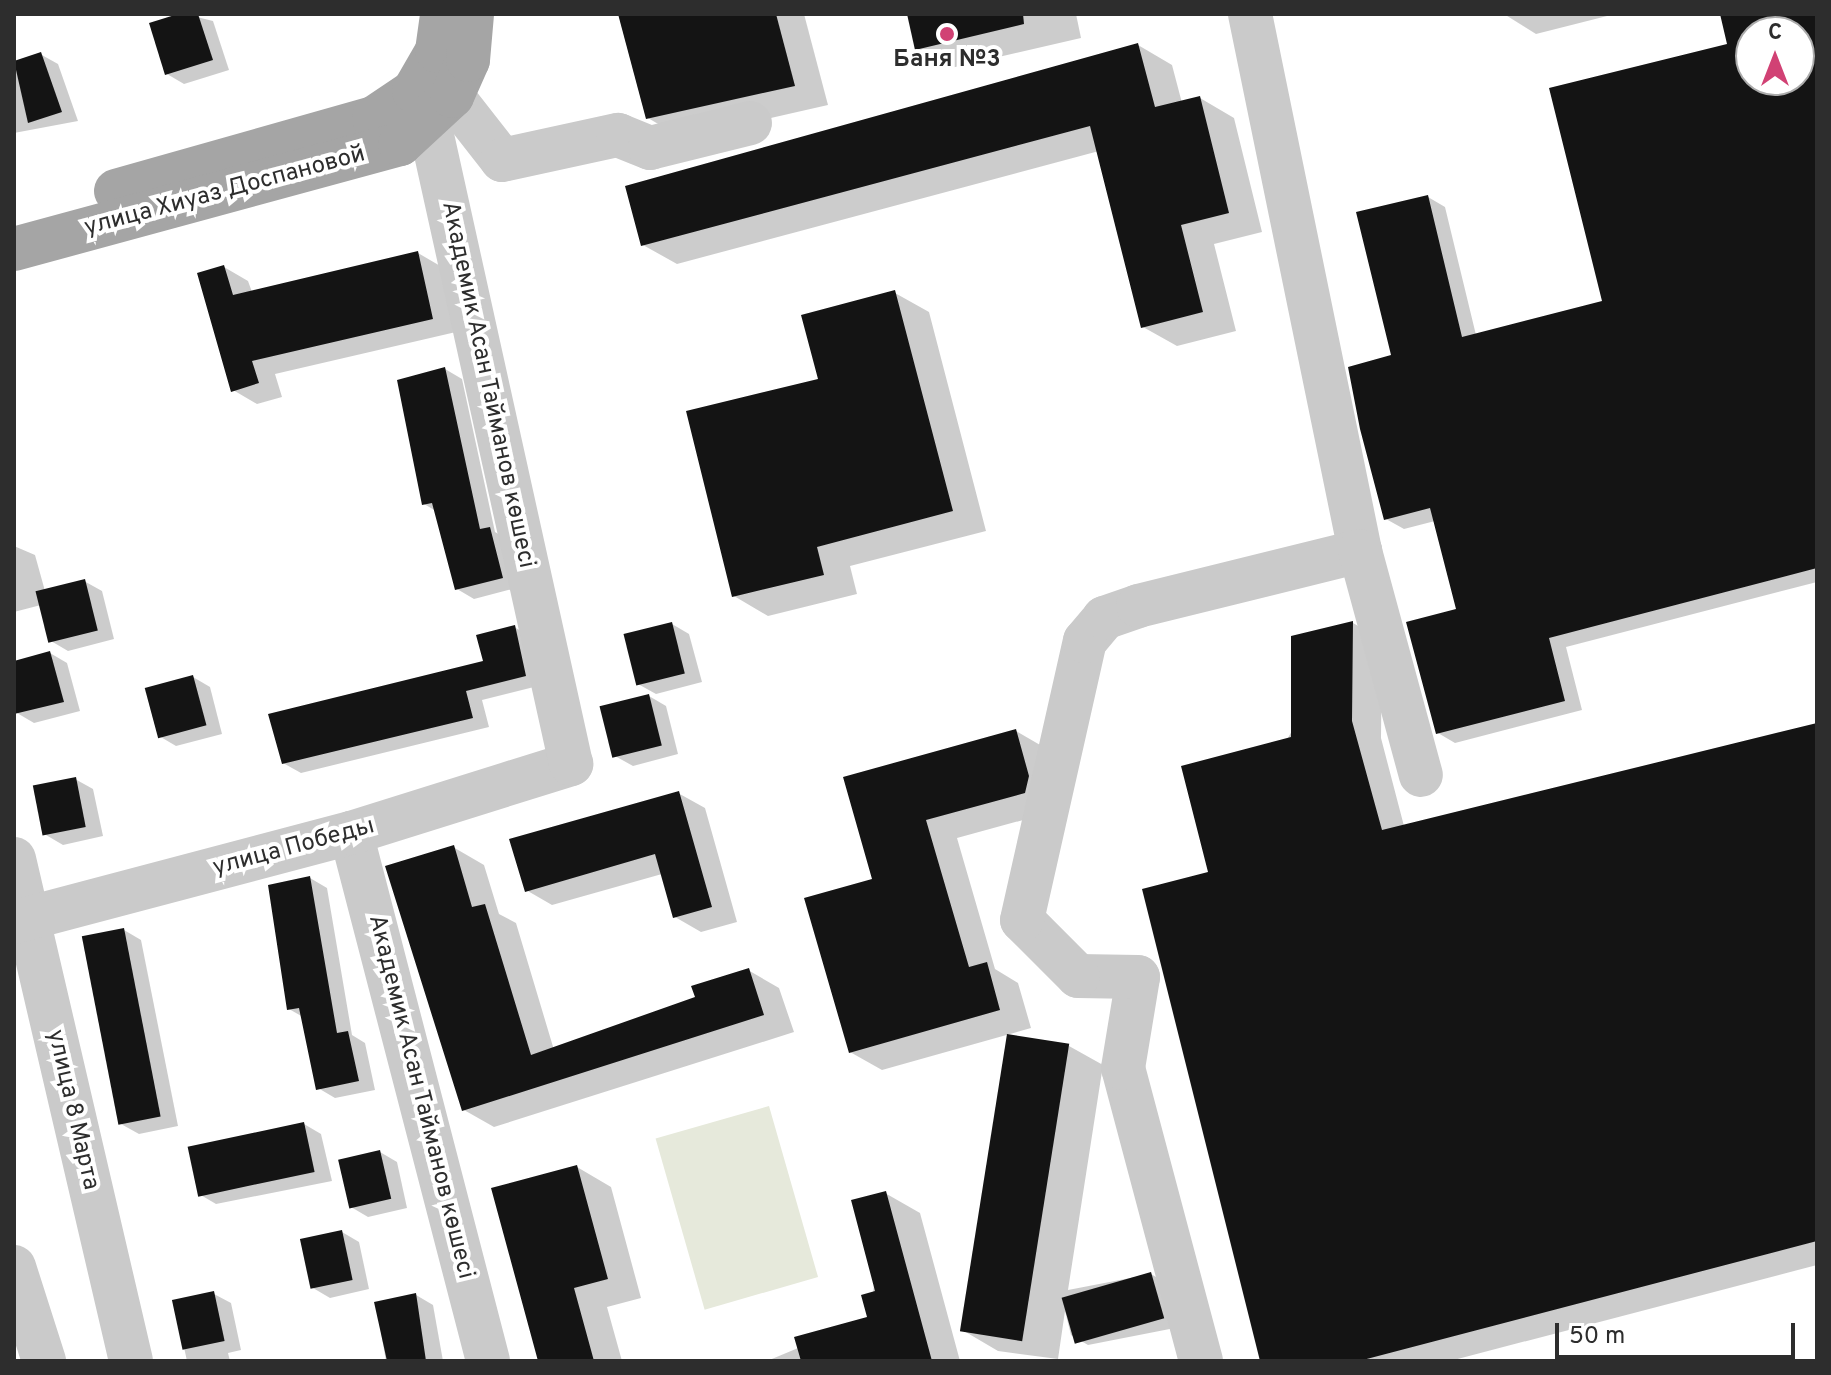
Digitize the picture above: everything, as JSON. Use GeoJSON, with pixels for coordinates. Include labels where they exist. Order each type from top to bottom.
{"type":"FeatureCollection","features":[{"type":"Feature","properties":{"kind":"main road"},"geometry":{"type":"LineString","coordinates":[[432,103],[442,14]]}},
{"type":"Feature","properties":{"kind":"main road"},"geometry":{"type":"LineString","coordinates":[[432,103],[468,60],[472,14]]}},
{"type":"Feature","properties":{"kind":"main road","name":"улица Хиуаз Доспановой"},"geometry":{"type":"LineString","coordinates":[[14,220],[432,103]]}},
{"type":"Feature","properties":{"kind":"main road","name":"улица Хиуаз Доспановой"},"geometry":{"type":"LineString","coordinates":[[14,249],[373,153],[432,103]]}},
{"type":"Feature","properties":{"kind":"street"},"geometry":{"type":"LineString","coordinates":[[1250,14],[1360,551],[1421,775]]}},
{"type":"Feature","properties":{"kind":"street"},"geometry":{"type":"LineString","coordinates":[[432,103],[502,160],[618,135],[650,148],[750,123]]}},
{"type":"Feature","properties":{"kind":"street","name":"Академик Асан Тайманов көшесі"},"geometry":{"type":"LineString","coordinates":[[432,103],[571,764]]}},
{"type":"Feature","properties":{"kind":"street"},"geometry":{"type":"LineString","coordinates":[[1201,1361],[1123,1068],[1138,977],[1078,976],[1022,920],[1085,641],[1104,618],[1360,551]]}},
{"type":"Feature","properties":{"kind":"street","name":"улица Победы"},"geometry":{"type":"LineString","coordinates":[[21,920],[351,833],[571,764]]}},
{"type":"Feature","properties":{"kind":"street","name":"Академик Асан Тайманов көшесі"},"geometry":{"type":"LineString","coordinates":[[351,833],[488,1361]]}},
{"type":"Feature","properties":{"kind":"street","name":"улица 8 Марта"},"geometry":{"type":"LineString","coordinates":[[14,859],[21,920],[131,1361]]}},
{"type":"Feature","properties":{"kind":"street"},"geometry":{"type":"LineString","coordinates":[[14,1267],[44,1361]]}},
{"type":"Feature","properties":{"kind":"shaded area"},"geometry":{"type":"Polygon","coordinates":[[[769,1106],[818,1277],[705,1310],[656,1139],[769,1106]]]}},
{"type":"Feature","properties":{"kind":"building"},"geometry":{"type":"Polygon","coordinates":[[[178,14],[198,14],[213,60],[165,75],[149,23],[178,14]]]}},
{"type":"Feature","properties":{"kind":"building"},"geometry":{"type":"Polygon","coordinates":[[[618,14],[776,14],[795,86],[646,119],[618,14]]]}},
{"type":"Feature","properties":{"kind":"building","name":"Баня №3"},"geometry":{"type":"Polygon","coordinates":[[[907,14],[1023,14],[1024,24],[915,50],[907,14]]]}},
{"type":"Feature","properties":{"kind":"building"},"geometry":{"type":"Polygon","coordinates":[[[1720,14],[1817,14],[1817,568],[1549,638],[1565,701],[1436,734],[1406,622],[1456,609],[1430,508],[1384,520],[1360,429],[1348,367],[1391,355],[1356,212],[1428,195],[1462,337],[1602,301],[1549,88],[1727,44],[1720,14]]]}},
{"type":"Feature","properties":{"kind":"building"},"geometry":{"type":"Polygon","coordinates":[[[1138,43],[1155,107],[1200,96],[1229,213],[1181,225],[1203,312],[1141,328],[1090,126],[641,246],[625,186],[1138,43]]]}},
{"type":"Feature","properties":{"kind":"building"},"geometry":{"type":"Polygon","coordinates":[[[41,52],[62,112],[28,123],[14,61],[41,52]]]}},
{"type":"Feature","properties":{"kind":"building"},"geometry":{"type":"Polygon","coordinates":[[[418,251],[433,319],[252,361],[259,383],[231,392],[197,273],[224,265],[233,295],[418,251]]]}},
{"type":"Feature","properties":{"kind":"building"},"geometry":{"type":"Polygon","coordinates":[[[895,290],[953,511],[817,547],[824,575],[732,597],[686,411],[818,379],[801,315],[895,290]]]}},
{"type":"Feature","properties":{"kind":"building"},"geometry":{"type":"Polygon","coordinates":[[[445,367],[480,529],[490,527],[503,578],[455,590],[432,503],[422,505],[397,380],[445,367]]]}},
{"type":"Feature","properties":{"kind":"building"},"geometry":{"type":"Polygon","coordinates":[[[85,579],[98,630],[48,643],[36,591],[85,579]]]}},
{"type":"Feature","properties":{"kind":"building"},"geometry":{"type":"Polygon","coordinates":[[[1353,621],[1352,721],[1382,830],[1817,723],[1817,1241],[1359,1361],[1260,1361],[1142,889],[1208,872],[1181,766],[1291,737],[1291,636],[1353,621]]]}},
{"type":"Feature","properties":{"kind":"building"},"geometry":{"type":"Polygon","coordinates":[[[672,622],[685,673],[636,686],[623,634],[672,622]]]}},
{"type":"Feature","properties":{"kind":"building"},"geometry":{"type":"Polygon","coordinates":[[[515,625],[526,676],[466,691],[473,718],[282,764],[268,714],[483,661],[476,635],[515,625]]]}},
{"type":"Feature","properties":{"kind":"building"},"geometry":{"type":"Polygon","coordinates":[[[50,651],[64,702],[14,714],[14,661],[50,651]]]}},
{"type":"Feature","properties":{"kind":"building"},"geometry":{"type":"Polygon","coordinates":[[[193,675],[206,725],[158,738],[145,688],[193,675]]]}},
{"type":"Feature","properties":{"kind":"building"},"geometry":{"type":"Polygon","coordinates":[[[649,694],[662,745],[612,758],[600,706],[649,694]]]}},
{"type":"Feature","properties":{"kind":"building"},"geometry":{"type":"Polygon","coordinates":[[[1016,729],[1029,776],[1025,793],[926,820],[969,967],[987,962],[1000,1010],[849,1053],[804,898],[872,879],[843,777],[1016,729]]]}},
{"type":"Feature","properties":{"kind":"building"},"geometry":{"type":"Polygon","coordinates":[[[76,777],[86,827],[43,835],[33,785],[76,777]]]}},
{"type":"Feature","properties":{"kind":"building"},"geometry":{"type":"Polygon","coordinates":[[[679,791],[712,907],[673,918],[655,854],[525,892],[509,839],[679,791]]]}},
{"type":"Feature","properties":{"kind":"building"},"geometry":{"type":"Polygon","coordinates":[[[454,845],[472,907],[485,904],[531,1055],[695,997],[691,986],[749,968],[764,1015],[462,1111],[385,866],[454,845]]]}},
{"type":"Feature","properties":{"kind":"building"},"geometry":{"type":"Polygon","coordinates":[[[310,876],[337,1033],[348,1031],[359,1081],[316,1090],[299,1008],[287,1010],[268,885],[310,876]]]}},
{"type":"Feature","properties":{"kind":"building"},"geometry":{"type":"Polygon","coordinates":[[[124,928],[161,1116],[118,1125],[82,936],[124,928]]]}},
{"type":"Feature","properties":{"kind":"building"},"geometry":{"type":"Polygon","coordinates":[[[1007,1034],[1069,1044],[1022,1341],[960,1331],[1007,1034]]]}},
{"type":"Feature","properties":{"kind":"building"},"geometry":{"type":"Polygon","coordinates":[[[304,1122],[315,1172],[198,1197],[188,1147],[304,1122]]]}},
{"type":"Feature","properties":{"kind":"building"},"geometry":{"type":"Polygon","coordinates":[[[380,1150],[391,1199],[349,1208],[338,1160],[380,1150]]]}},
{"type":"Feature","properties":{"kind":"building"},"geometry":{"type":"Polygon","coordinates":[[[577,1165],[608,1279],[574,1288],[594,1361],[538,1361],[491,1188],[577,1165]]]}},
{"type":"Feature","properties":{"kind":"building"},"geometry":{"type":"Polygon","coordinates":[[[886,1191],[932,1361],[801,1361],[794,1337],[867,1317],[861,1295],[875,1291],[851,1200],[886,1191]]]}},
{"type":"Feature","properties":{"kind":"building"},"geometry":{"type":"Polygon","coordinates":[[[342,1230],[353,1280],[311,1289],[300,1239],[342,1230]]]}},
{"type":"Feature","properties":{"kind":"building"},"geometry":{"type":"Polygon","coordinates":[[[1151,1272],[1164,1318],[1075,1344],[1062,1298],[1151,1272]]]}},
{"type":"Feature","properties":{"kind":"building"},"geometry":{"type":"Polygon","coordinates":[[[214,1291],[225,1341],[183,1350],[172,1300],[214,1291]]]}},
{"type":"Feature","properties":{"kind":"building"},"geometry":{"type":"Polygon","coordinates":[[[416,1293],[426,1361],[387,1361],[374,1302],[416,1293]]]}},
{"type":"Feature","properties":{"kind":"place","name":"Баня №3"},"geometry":{"type":"Point","coordinates":[947,34]}}]}
